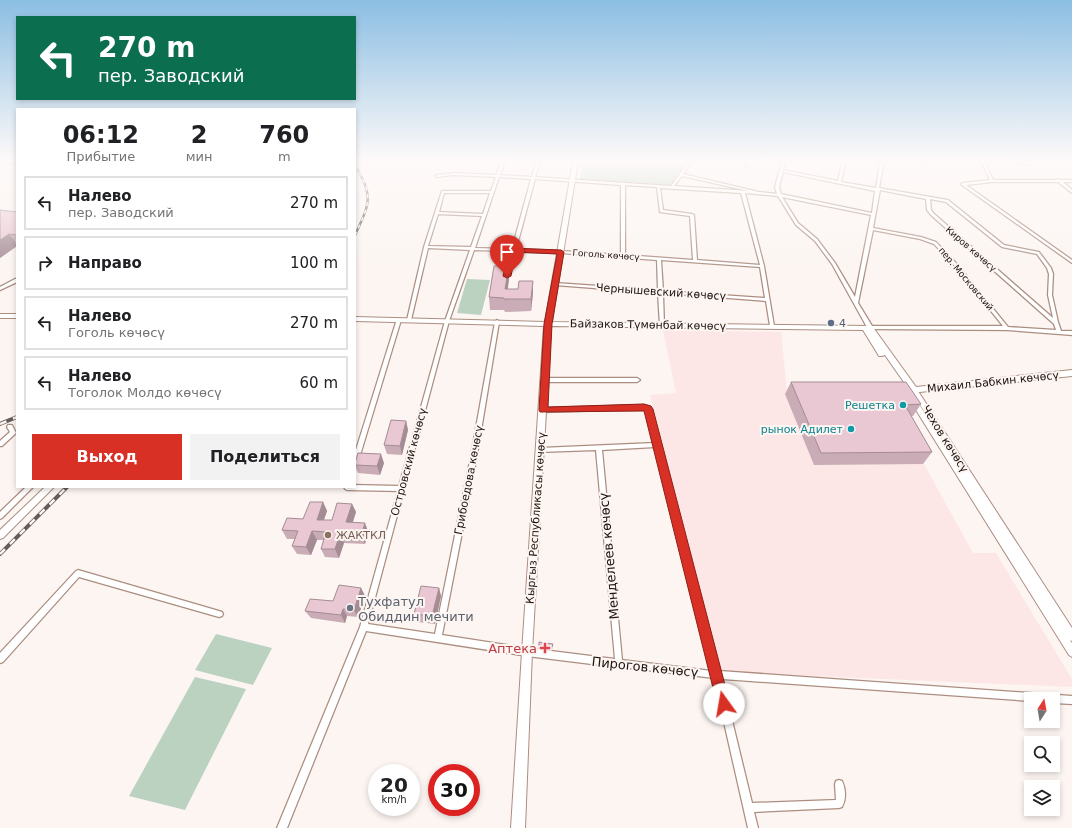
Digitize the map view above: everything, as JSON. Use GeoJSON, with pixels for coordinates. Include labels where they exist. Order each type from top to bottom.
{"type":"FeatureCollection","features":[{"type":"Feature","properties":{"kind":"main road","name":"Кыргыз Республикасы көчөсү"},"geometry":{"type":"LineString","coordinates":[[518,828],[527,652],[544,410],[548,324],[570,200]]}},
{"type":"Feature","properties":{"kind":"main road"},"geometry":{"type":"LineString","coordinates":[[0,316],[16,316]]}},
{"type":"Feature","properties":{"kind":"main road","name":"Байзаков Түмөнбай көчөсү"},"geometry":{"type":"LineString","coordinates":[[356,319],[548,324],[867,328]]}},
{"type":"Feature","properties":{"kind":"main road","name":"Чехов көчөсү"},"geometry":{"type":"LineString","coordinates":[[867,328],[910,389]]}},
{"type":"Feature","properties":{"kind":"main road","name":"Михаил Бабкин көчөсү"},"geometry":{"type":"LineString","coordinates":[[910,389],[1072,374]]}},
{"type":"Feature","properties":{"kind":"street"},"geometry":{"type":"LineString","coordinates":[[409,320],[426,247],[440,200]]}},
{"type":"Feature","properties":{"kind":"street","name":"Островский көчөсү"},"geometry":{"type":"LineString","coordinates":[[282,828],[364,627],[446,321],[489,200]]}},
{"type":"Feature","properties":{"kind":"street"},"geometry":{"type":"LineString","coordinates":[[507,276],[527,200]]}},
{"type":"Feature","properties":{"kind":"street"},"geometry":{"type":"LineString","coordinates":[[623,200],[624,256]]}},
{"type":"Feature","properties":{"kind":"street"},"geometry":{"type":"LineString","coordinates":[[660,200],[661,211],[692,215],[695,261]]}},
{"type":"Feature","properties":{"kind":"street"},"geometry":{"type":"LineString","coordinates":[[745,200],[762,266],[772,326]]}},
{"type":"Feature","properties":{"kind":"street","name":"Чехов көчөсү"},"geometry":{"type":"LineString","coordinates":[[781,200],[797,224],[816,240],[834,264],[856,303],[867,328]]}},
{"type":"Feature","properties":{"kind":"street"},"geometry":{"type":"LineString","coordinates":[[798,200],[873,214]]}},
{"type":"Feature","properties":{"kind":"street"},"geometry":{"type":"LineString","coordinates":[[856,303],[876,200]]}},
{"type":"Feature","properties":{"kind":"street","name":"Киров көчөсү"},"geometry":{"type":"LineString","coordinates":[[928,200],[929,210],[932,214],[1056,322]]}},
{"type":"Feature","properties":{"kind":"street"},"geometry":{"type":"LineString","coordinates":[[938,200],[947,201],[1003,246],[1038,253],[1049,268],[1051,274],[1050,295],[1059,331]]}},
{"type":"Feature","properties":{"kind":"street"},"geometry":{"type":"LineString","coordinates":[[985,200],[1072,262]]}},
{"type":"Feature","properties":{"kind":"street"},"geometry":{"type":"LineString","coordinates":[[436,213],[484,215]]}},
{"type":"Feature","properties":{"kind":"street","name":"пер. Московский"},"geometry":{"type":"LineString","coordinates":[[871,229],[921,238],[935,243],[956,264],[1008,328]]}},
{"type":"Feature","properties":{"kind":"street","name":"Гоголь көчөсү"},"geometry":{"type":"LineString","coordinates":[[426,247],[561,252],[762,266]]}},
{"type":"Feature","properties":{"kind":"street"},"geometry":{"type":"LineString","coordinates":[[659,259],[662,326]]}},
{"type":"Feature","properties":{"kind":"street"},"geometry":{"type":"LineString","coordinates":[[0,290],[16,281]]}},
{"type":"Feature","properties":{"kind":"street","name":"Чернышевский көчөсү"},"geometry":{"type":"LineString","coordinates":[[555,284],[767,300]]}},
{"type":"Feature","properties":{"kind":"street"},"geometry":{"type":"LineString","coordinates":[[356,459],[399,320]]}},
{"type":"Feature","properties":{"kind":"street","name":"Грибоедова көчөсү"},"geometry":{"type":"LineString","coordinates":[[438,637],[473,461],[497,322]]}},
{"type":"Feature","properties":{"kind":"street"},"geometry":{"type":"LineString","coordinates":[[867,328],[1008,328],[1072,333]]}},
{"type":"Feature","properties":{"kind":"street"},"geometry":{"type":"LineString","coordinates":[[545,380],[637,380]]}},
{"type":"Feature","properties":{"kind":"street","name":"Чехов көчөсү"},"geometry":{"type":"LineString","coordinates":[[910,389],[1072,636]]}},
{"type":"Feature","properties":{"kind":"street","name":"Чехов көчөсү"},"geometry":{"type":"LineString","coordinates":[[910,389],[1072,652]]}},
{"type":"Feature","properties":{"kind":"street"},"geometry":{"type":"LineString","coordinates":[[544,410],[644,407],[648,409],[716,675],[753,828]]}},
{"type":"Feature","properties":{"kind":"street"},"geometry":{"type":"LineString","coordinates":[[0,444],[13,433],[10,427]]}},
{"type":"Feature","properties":{"kind":"street"},"geometry":{"type":"LineString","coordinates":[[540,450],[656,445]]}},
{"type":"Feature","properties":{"kind":"street","name":"Менделеев көчөсү"},"geometry":{"type":"LineString","coordinates":[[599,448],[619,664]]}},
{"type":"Feature","properties":{"kind":"street"},"geometry":{"type":"LineString","coordinates":[[356,487],[402,489]]}},
{"type":"Feature","properties":{"kind":"street"},"geometry":{"type":"LineString","coordinates":[[0,516],[29,488]]}},
{"type":"Feature","properties":{"kind":"street"},"geometry":{"type":"LineString","coordinates":[[0,535],[49,488]]}},
{"type":"Feature","properties":{"kind":"street"},"geometry":{"type":"LineString","coordinates":[[0,659],[78,573],[219,614]]}},
{"type":"Feature","properties":{"kind":"street","name":"Пирогов көчөсү"},"geometry":{"type":"LineString","coordinates":[[364,627],[438,637],[527,652],[716,675],[1072,700]]}},
{"type":"Feature","properties":{"kind":"street"},"geometry":{"type":"LineString","coordinates":[[748,808],[839,804],[841,799],[839,784]]}},
{"type":"Feature","properties":{"kind":"shaded area"},"geometry":{"type":"Polygon","coordinates":[[[663,330],[781,332],[787,391],[884,391],[973,553],[996,553],[1072,679],[1072,687],[721,672],[650,395],[676,393],[663,330]]]}},
{"type":"Feature","properties":{"kind":"green space"},"geometry":{"type":"Polygon","coordinates":[[[467,279],[490,280],[481,315],[457,313],[467,279]]]}},
{"type":"Feature","properties":{"kind":"green space"},"geometry":{"type":"Polygon","coordinates":[[[216,634],[272,648],[253,685],[195,670],[216,634]]]}},
{"type":"Feature","properties":{"kind":"green space"},"geometry":{"type":"Polygon","coordinates":[[[195,677],[246,689],[185,810],[129,796],[195,677]]]}},
{"type":"Feature","properties":{"kind":"building"},"geometry":{"type":"Polygon","coordinates":[[[0,210],[16,212],[16,235],[9,234],[0,240],[0,210]]]}},
{"type":"Feature","properties":{"kind":"building"},"geometry":{"type":"Polygon","coordinates":[[[494,266],[509,266],[505,289],[518,289],[519,281],[533,281],[531,299],[504,299],[489,297],[494,266]]]}},
{"type":"Feature","properties":{"kind":"building","name":"рынок Адилет"},"geometry":{"type":"Polygon","coordinates":[[[791,382],[906,382],[921,404],[905,405],[932,452],[821,453],[791,382]]]}},
{"type":"Feature","properties":{"kind":"building"},"geometry":{"type":"Polygon","coordinates":[[[391,420],[406,421],[400,446],[384,445],[391,420]]]}},
{"type":"Feature","properties":{"kind":"building"},"geometry":{"type":"Polygon","coordinates":[[[358,453],[381,454],[377,466],[356,465],[358,453]]]}},
{"type":"Feature","properties":{"kind":"building"},"geometry":{"type":"Polygon","coordinates":[[[310,502],[323,502],[317,520],[332,520],[337,503],[352,504],[346,522],[365,523],[361,535],[340,534],[335,549],[321,549],[326,532],[312,531],[306,547],[292,546],[298,531],[282,530],[287,518],[303,519],[310,502]]]}},
{"type":"Feature","properties":{"kind":"building"},"geometry":{"type":"Polygon","coordinates":[[[339,585],[361,588],[354,610],[343,609],[341,615],[305,611],[310,599],[333,601],[339,585]]]}},
{"type":"Feature","properties":{"kind":"building"},"geometry":{"type":"Polygon","coordinates":[[[421,586],[439,588],[432,616],[414,614],[421,586]]]}},
{"type":"Feature","properties":{"kind":"building"},"geometry":{"type":"Polygon","coordinates":[[[539,642],[553,644],[552,647],[539,646],[539,642]]]}},
{"type":"Feature","properties":{"kind":"railway"},"geometry":{"type":"LineString","coordinates":[[356,233],[367,207],[368,200]]}},
{"type":"Feature","properties":{"kind":"railway"},"geometry":{"type":"LineString","coordinates":[[0,424],[16,417]]}},
{"type":"Feature","properties":{"kind":"railway"},"geometry":{"type":"LineString","coordinates":[[0,554],[66,488]]}},
{"type":"Feature","properties":{"kind":"place","name":"4"},"geometry":{"type":"Point","coordinates":[831,323]}},
{"type":"Feature","properties":{"kind":"place","name":"Решетка"},"geometry":{"type":"Point","coordinates":[903,405]}},
{"type":"Feature","properties":{"kind":"place","name":"рынок Адилет"},"geometry":{"type":"Point","coordinates":[851,429]}},
{"type":"Feature","properties":{"kind":"place","name":"ЖАКТКЛ"},"geometry":{"type":"Point","coordinates":[328,535]}},
{"type":"Feature","properties":{"kind":"place","name":"Тухфатул Обиддин мечити"},"geometry":{"type":"Point","coordinates":[350,608]}},
{"type":"Feature","properties":{"kind":"place","name":"Аптека"},"geometry":{"type":"Point","coordinates":[545,648]}},
{"type":"Feature","properties":{"kind":"route"},"geometry":{"type":"LineString","coordinates":[[507,276],[513,250],[561,252],[548,324],[544,410],[595,410],[644,407],[648,409],[656,445],[724,704]]}}]}
